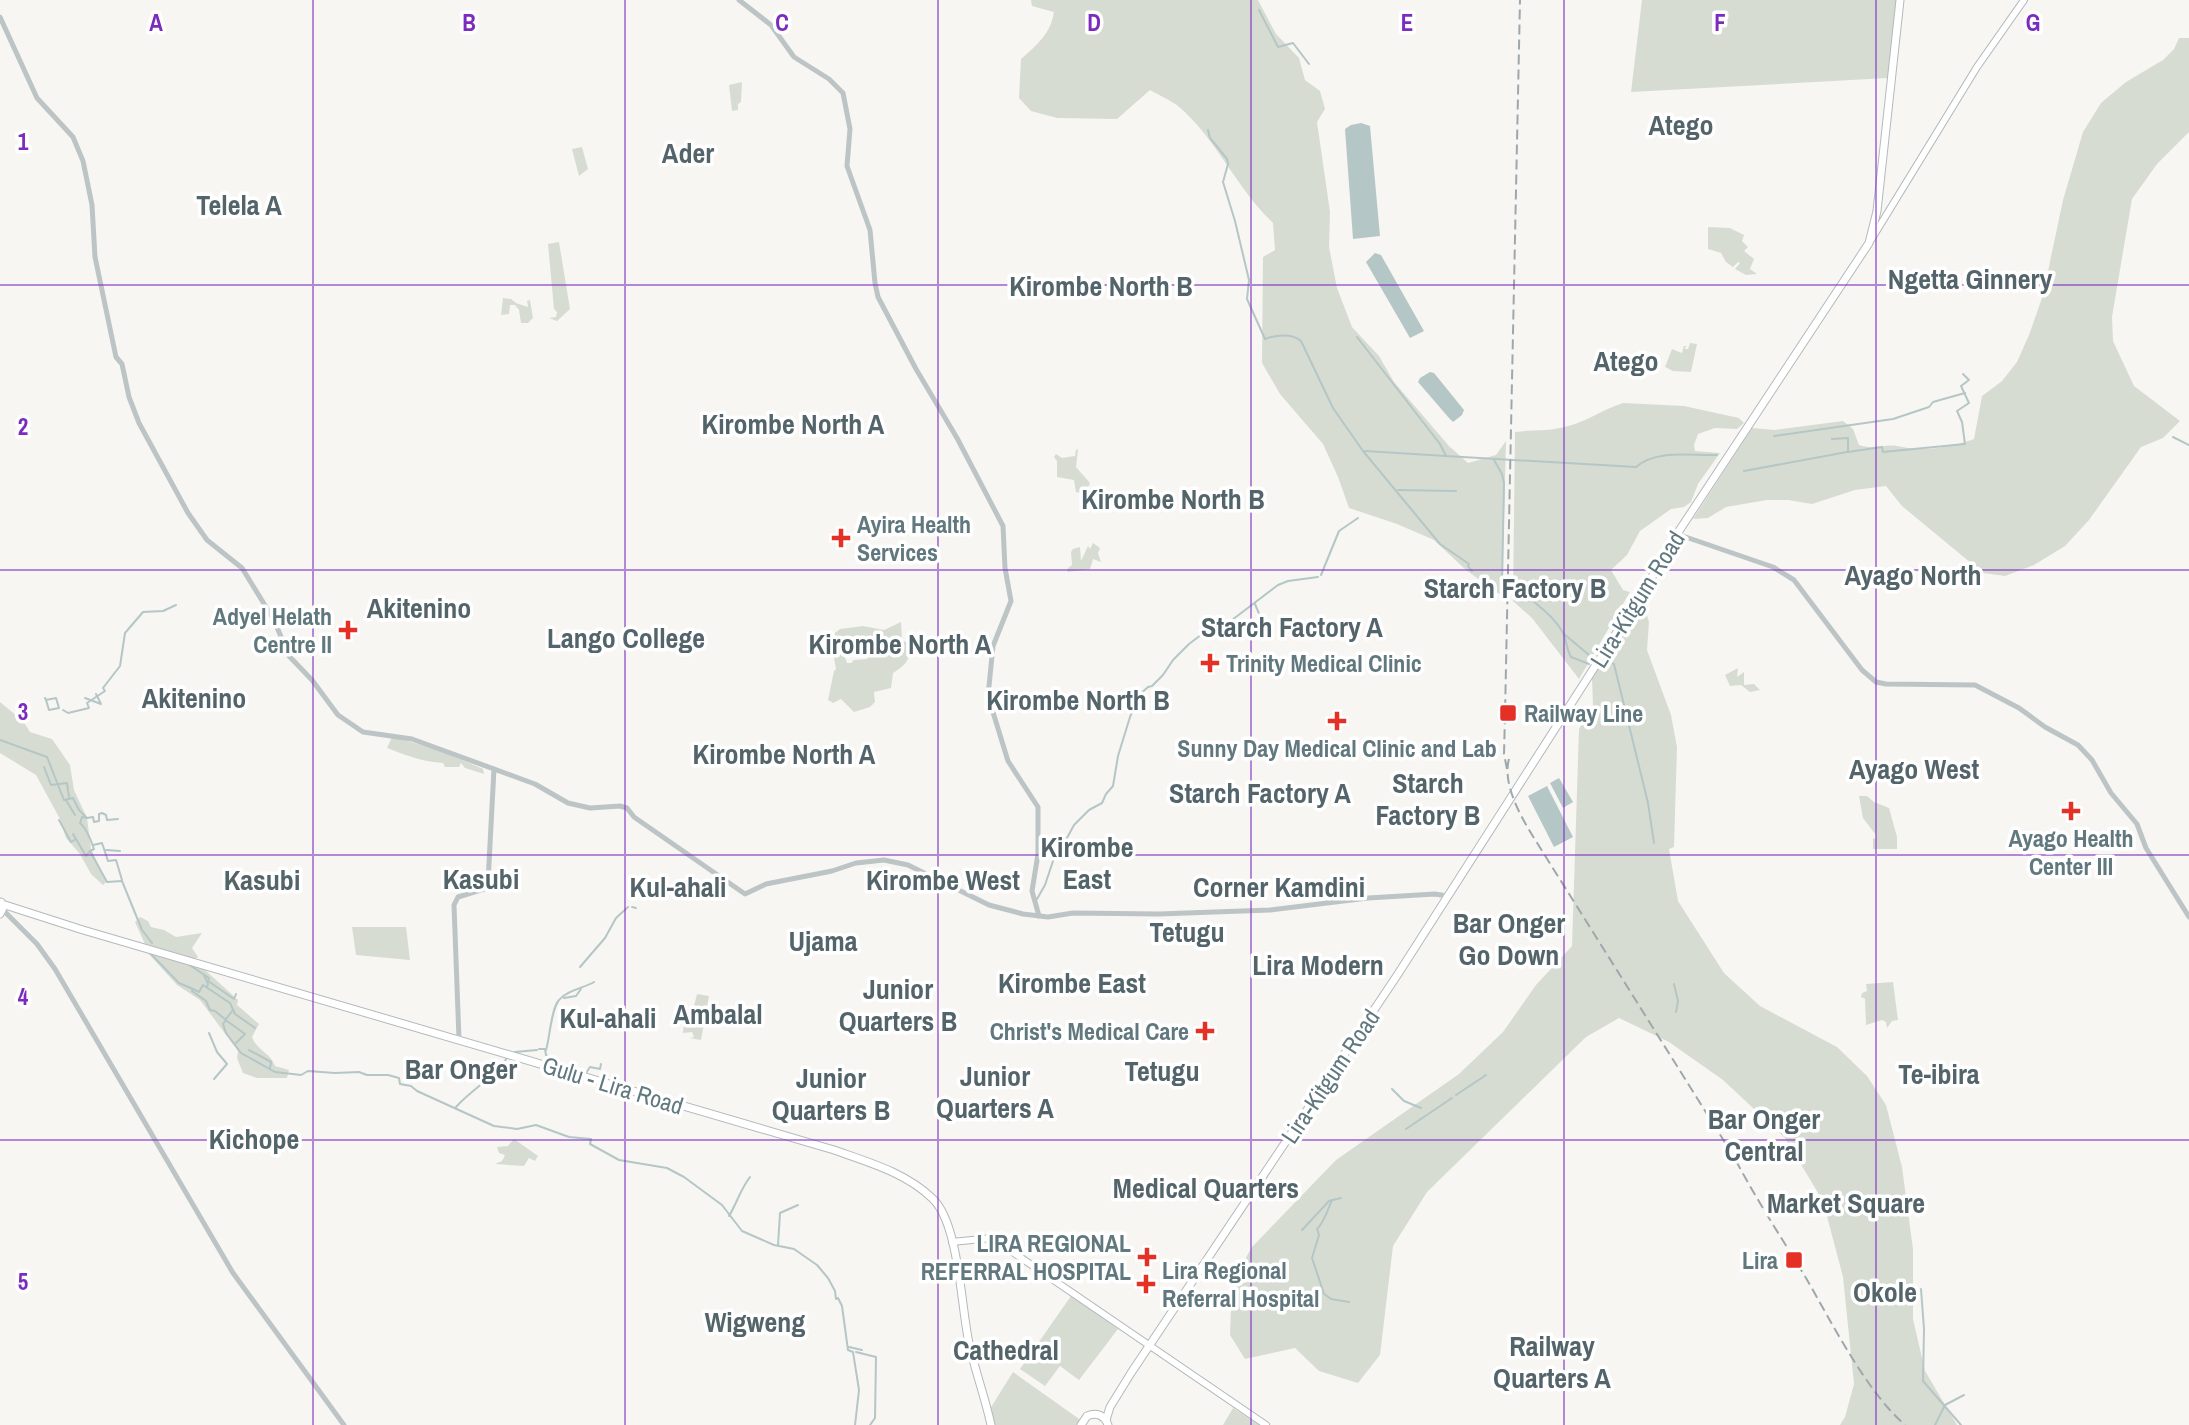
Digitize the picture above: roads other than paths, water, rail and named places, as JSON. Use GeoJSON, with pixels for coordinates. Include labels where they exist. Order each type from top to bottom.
{"type":"FeatureCollection","features":[{"type":"Feature","properties":{"kind":"main road","name":"Lira-Kitgum Road"},"geometry":{"type":"LineString","coordinates":[[1081,1425],[1087,1416],[1099,1415],[1110,1407],[1391,985],[1677,534],[1869,243],[1877,211],[1900,0]]}},
{"type":"Feature","properties":{"kind":"main road"},"geometry":{"type":"LineString","coordinates":[[1869,243],[1977,66],[2024,0]]}},
{"type":"Feature","properties":{"kind":"main road","name":"Gulu - Lira Road"},"geometry":{"type":"LineString","coordinates":[[1,909],[20,912],[460,1039],[865,1160],[901,1177],[934,1200],[944,1214],[952,1242],[968,1340],[991,1425]]}},
{"type":"Feature","properties":{"kind":"main road"},"geometry":{"type":"LineString","coordinates":[[12,920],[20,912]]}},
{"type":"Feature","properties":{"kind":"main road"},"geometry":{"type":"LineString","coordinates":[[952,1242],[992,1238],[1266,1425]]}},
{"type":"Feature","properties":{"kind":"main road","name":"Lira-Kitgum Road"},"geometry":{"type":"LineString","coordinates":[[1107,1422],[1110,1407]]}},
{"type":"Feature","properties":{"kind":"main road"},"geometry":{"type":"LineString","coordinates":[[1099,1415],[1107,1422]]}},
{"type":"Feature","properties":{"kind":"street"},"geometry":{"type":"LineString","coordinates":[[740,0],[771,24],[794,57],[826,76],[842,90],[850,130],[846,166],[870,230],[878,297],[1002,521],[1005,568],[1011,601],[993,646],[988,696],[1008,761],[1038,807],[1038,854],[1032,891],[1039,916]]}},
{"type":"Feature","properties":{"kind":"street"},"geometry":{"type":"LineString","coordinates":[[0,17],[37,98],[47,111],[64,125],[77,144],[90,195],[95,257],[116,357],[122,364],[131,404],[160,465],[200,531],[242,568],[274,620],[289,656],[310,677],[341,718],[363,732],[412,739],[535,784],[573,805],[627,808],[634,817],[746,894],[766,884],[832,871],[856,863],[884,860],[908,865],[989,905],[1039,916],[1270,910],[1368,898],[1435,894],[1447,896]]}},
{"type":"Feature","properties":{"kind":"street"},"geometry":{"type":"LineString","coordinates":[[1677,534],[1773,567],[1794,580],[1862,670],[1876,682],[1909,686],[1975,685],[2019,708],[2045,727],[2078,745],[2092,760],[2111,793],[2137,824],[2151,858],[2189,917]]}},
{"type":"Feature","properties":{"kind":"street"},"geometry":{"type":"LineString","coordinates":[[460,1039],[454,905],[458,897],[482,890],[488,882],[494,769]]}},
{"type":"Feature","properties":{"kind":"street"},"geometry":{"type":"LineString","coordinates":[[1,909],[37,944],[55,969],[233,1273],[344,1425]]}},
{"type":"Feature","properties":{"kind":"waterway"},"geometry":{"type":"LineString","coordinates":[[1259,10],[1278,47],[1293,43],[1309,64]]}},
{"type":"Feature","properties":{"kind":"waterway"},"geometry":{"type":"LineString","coordinates":[[1208,130],[1210,138],[1227,159],[1223,182],[1249,280],[1247,299],[1265,339],[1283,336],[1301,341],[1333,408],[1363,451],[1440,544],[1469,564],[1472,571]]}},
{"type":"Feature","properties":{"kind":"waterway"},"geometry":{"type":"LineString","coordinates":[[1357,337],[1440,444],[1446,456],[1636,467],[1644,461],[1664,456],[1717,455]]}},
{"type":"Feature","properties":{"kind":"waterway"},"geometry":{"type":"LineString","coordinates":[[1832,439],[1848,438],[1848,452],[1882,447],[1883,452],[1965,444],[1962,422],[1957,411],[1969,403],[1961,386],[1969,380],[1963,374]]}},
{"type":"Feature","properties":{"kind":"waterway"},"geometry":{"type":"LineString","coordinates":[[1774,436],[1893,419],[1929,407],[1933,402],[1965,393]]}},
{"type":"Feature","properties":{"kind":"waterway"},"geometry":{"type":"LineString","coordinates":[[2173,437],[2189,445]]}},
{"type":"Feature","properties":{"kind":"waterway"},"geometry":{"type":"LineString","coordinates":[[1365,451],[1446,456]]}},
{"type":"Feature","properties":{"kind":"waterway"},"geometry":{"type":"LineString","coordinates":[[1744,471],[1847,452]]}},
{"type":"Feature","properties":{"kind":"waterway"},"geometry":{"type":"LineString","coordinates":[[1494,460],[1504,483],[1502,584],[1527,596],[1544,610],[1562,631],[1571,657],[1589,664]]}},
{"type":"Feature","properties":{"kind":"waterway"},"geometry":{"type":"LineString","coordinates":[[1398,490],[1456,491]]}},
{"type":"Feature","properties":{"kind":"waterway"},"geometry":{"type":"LineString","coordinates":[[1321,575],[1339,531],[1358,518]]}},
{"type":"Feature","properties":{"kind":"waterway"},"geometry":{"type":"LineString","coordinates":[[1055,843],[1067,838],[1074,825],[1089,810],[1102,803],[1113,786],[1118,756],[1139,695],[1163,675],[1173,660],[1218,622],[1232,620],[1278,585],[1318,577]]}},
{"type":"Feature","properties":{"kind":"waterway"},"geometry":{"type":"LineString","coordinates":[[1255,604],[1265,628],[1273,626]]}},
{"type":"Feature","properties":{"kind":"waterway"},"geometry":{"type":"LineString","coordinates":[[63,710],[68,713],[89,708],[87,703],[105,691],[103,688],[120,666],[125,633],[143,612],[163,611],[176,605]]}},
{"type":"Feature","properties":{"kind":"waterway"},"geometry":{"type":"LineString","coordinates":[[1564,634],[1596,658]]}},
{"type":"Feature","properties":{"kind":"waterway"},"geometry":{"type":"LineString","coordinates":[[1603,660],[1614,664],[1648,803],[1654,843]]}},
{"type":"Feature","properties":{"kind":"waterway"},"geometry":{"type":"LineString","coordinates":[[85,698],[101,704],[96,694]]}},
{"type":"Feature","properties":{"kind":"waterway"},"geometry":{"type":"LineString","coordinates":[[45,698],[56,698],[59,708],[49,710],[46,700]]}},
{"type":"Feature","properties":{"kind":"waterway"},"geometry":{"type":"LineString","coordinates":[[0,740],[47,757],[64,800],[73,798],[87,818],[82,817],[80,823],[90,838],[94,849],[90,851],[107,882],[122,881],[142,930],[152,943]]}},
{"type":"Feature","properties":{"kind":"waterway"},"geometry":{"type":"LineString","coordinates":[[44,767],[51,785],[67,783],[69,797]]}},
{"type":"Feature","properties":{"kind":"waterway"},"geometry":{"type":"LineString","coordinates":[[66,800],[75,815]]}},
{"type":"Feature","properties":{"kind":"waterway"},"geometry":{"type":"LineString","coordinates":[[87,818],[93,817],[94,822],[99,821],[99,814],[102,813],[107,820],[118,819]]}},
{"type":"Feature","properties":{"kind":"waterway"},"geometry":{"type":"LineString","coordinates":[[59,820],[71,842],[76,839]]}},
{"type":"Feature","properties":{"kind":"waterway"},"geometry":{"type":"LineString","coordinates":[[73,834],[86,856],[89,852]]}},
{"type":"Feature","properties":{"kind":"waterway"},"geometry":{"type":"LineString","coordinates":[[1057,851],[1061,842]]}},
{"type":"Feature","properties":{"kind":"waterway"},"geometry":{"type":"LineString","coordinates":[[93,845],[102,843],[108,861],[116,860],[122,880]]}},
{"type":"Feature","properties":{"kind":"waterway"},"geometry":{"type":"LineString","coordinates":[[106,850],[120,851]]}},
{"type":"Feature","properties":{"kind":"waterway"},"geometry":{"type":"LineString","coordinates":[[1037,899],[1045,885],[1055,855]]}},
{"type":"Feature","properties":{"kind":"waterway"},"geometry":{"type":"LineString","coordinates":[[580,967],[605,938],[616,918],[628,907]]}},
{"type":"Feature","properties":{"kind":"waterway"},"geometry":{"type":"LineString","coordinates":[[632,907],[636,908]]}},
{"type":"Feature","properties":{"kind":"waterway"},"geometry":{"type":"LineString","coordinates":[[149,952],[179,983],[193,989],[192,991],[206,1001],[210,1010],[226,1020],[223,1024],[226,1033],[241,1053],[275,1072],[301,1075],[308,1071],[388,1075],[399,1078],[400,1084],[411,1086],[494,1126],[517,1129],[536,1125],[569,1137],[591,1139],[590,1144],[619,1160],[667,1168],[684,1177],[722,1205],[742,1231],[774,1245],[794,1249],[817,1265],[828,1278],[836,1299],[838,1298],[842,1306],[848,1350],[853,1352],[859,1390],[855,1425]]}},
{"type":"Feature","properties":{"kind":"waterway"},"geometry":{"type":"LineString","coordinates":[[188,964],[234,999],[236,994]]}},
{"type":"Feature","properties":{"kind":"waterway"},"geometry":{"type":"LineString","coordinates":[[204,975],[207,987]]}},
{"type":"Feature","properties":{"kind":"waterway"},"geometry":{"type":"LineString","coordinates":[[546,1050],[556,1004],[566,994],[594,982]]}},
{"type":"Feature","properties":{"kind":"waterway"},"geometry":{"type":"LineString","coordinates":[[1674,984],[1678,1001],[1676,1012]]}},
{"type":"Feature","properties":{"kind":"waterway"},"geometry":{"type":"LineString","coordinates":[[193,989],[199,992],[203,985],[230,1003],[235,1014],[255,1028]]}},
{"type":"Feature","properties":{"kind":"waterway"},"geometry":{"type":"LineString","coordinates":[[564,998],[576,996],[581,989]]}},
{"type":"Feature","properties":{"kind":"waterway"},"geometry":{"type":"LineString","coordinates":[[226,1019],[233,1010]]}},
{"type":"Feature","properties":{"kind":"waterway"},"geometry":{"type":"LineString","coordinates":[[227,1021],[245,1034],[236,1043]]}},
{"type":"Feature","properties":{"kind":"waterway"},"geometry":{"type":"LineString","coordinates":[[209,1033],[217,1052],[227,1064],[214,1079]]}},
{"type":"Feature","properties":{"kind":"waterway"},"geometry":{"type":"LineString","coordinates":[[539,1049],[545,1049],[546,1055],[552,1059]]}},
{"type":"Feature","properties":{"kind":"waterway"},"geometry":{"type":"LineString","coordinates":[[249,1050],[271,1062],[270,1068]]}},
{"type":"Feature","properties":{"kind":"waterway"},"geometry":{"type":"LineString","coordinates":[[515,1052],[537,1050]]}},
{"type":"Feature","properties":{"kind":"waterway"},"geometry":{"type":"LineString","coordinates":[[456,1107],[496,1072],[507,1058]]}},
{"type":"Feature","properties":{"kind":"waterway"},"geometry":{"type":"LineString","coordinates":[[554,1060],[586,1073],[590,1067],[600,1069],[601,1064]]}},
{"type":"Feature","properties":{"kind":"waterway"},"geometry":{"type":"LineString","coordinates":[[1456,1095],[1486,1075]]}},
{"type":"Feature","properties":{"kind":"waterway"},"geometry":{"type":"LineString","coordinates":[[1392,1089],[1404,1101],[1421,1108]]}},
{"type":"Feature","properties":{"kind":"waterway"},"geometry":{"type":"LineString","coordinates":[[1406,1129],[1452,1098]]}},
{"type":"Feature","properties":{"kind":"waterway"},"geometry":{"type":"LineString","coordinates":[[729,1216],[750,1177]]}},
{"type":"Feature","properties":{"kind":"waterway"},"geometry":{"type":"LineString","coordinates":[[1302,1230],[1329,1201],[1341,1198]]}},
{"type":"Feature","properties":{"kind":"waterway"},"geometry":{"type":"LineString","coordinates":[[1332,1200],[1317,1229],[1319,1235],[1312,1258],[1324,1294],[1331,1299],[1349,1302]]}},
{"type":"Feature","properties":{"kind":"waterway"},"geometry":{"type":"LineString","coordinates":[[778,1245],[780,1213],[798,1205]]}},
{"type":"Feature","properties":{"kind":"waterway"},"geometry":{"type":"LineString","coordinates":[[1921,1289],[1924,1329],[1923,1381],[1961,1425]]}},
{"type":"Feature","properties":{"kind":"waterway"},"geometry":{"type":"LineString","coordinates":[[849,1347],[862,1350]]}},
{"type":"Feature","properties":{"kind":"waterway"},"geometry":{"type":"LineString","coordinates":[[856,1352],[876,1357],[875,1418],[870,1425]]}},
{"type":"Feature","properties":{"kind":"waterway"},"geometry":{"type":"LineString","coordinates":[[1935,1425],[1945,1405],[1964,1395]]}},
{"type":"Feature","properties":{"kind":"railway"},"geometry":{"type":"LineString","coordinates":[[1507,769],[1504,754],[1520,0]]}},
{"type":"Feature","properties":{"kind":"railway"},"geometry":{"type":"LineString","coordinates":[[1509,759],[1510,789],[1529,830],[1734,1157],[1863,1375],[1905,1425]]}},
{"type":"Feature","properties":{"kind":"place","name":"Ayira Health Services"},"geometry":{"type":"Point","coordinates":[841,538]}},
{"type":"Feature","properties":{"kind":"place","name":"Adyel Helath Centre II"},"geometry":{"type":"Point","coordinates":[348,630]}},
{"type":"Feature","properties":{"kind":"place","name":"Trinity Medical Clinic"},"geometry":{"type":"Point","coordinates":[1210,663]}},
{"type":"Feature","properties":{"kind":"place","name":"Railway Line"},"geometry":{"type":"Point","coordinates":[1508,713]}},
{"type":"Feature","properties":{"kind":"place","name":"Sunny Day Medical Clinic and Lab"},"geometry":{"type":"Point","coordinates":[1337,721]}},
{"type":"Feature","properties":{"kind":"place","name":"Ayago Health Center III"},"geometry":{"type":"Point","coordinates":[2071,811]}},
{"type":"Feature","properties":{"kind":"place","name":"Christ's Medical Care"},"geometry":{"type":"Point","coordinates":[1205,1031]}},
{"type":"Feature","properties":{"kind":"place","name":"LIRA REGIONAL REFERRAL HOSPITAL"},"geometry":{"type":"Point","coordinates":[1147,1257]}},
{"type":"Feature","properties":{"kind":"place","name":"Lira"},"geometry":{"type":"Point","coordinates":[1794,1260]}},
{"type":"Feature","properties":{"kind":"place","name":"Lira Regional Referral Hospital"},"geometry":{"type":"Point","coordinates":[1146,1284]}},
{"type":"Feature","properties":{"kind":"district","name":"Atego"},"geometry":{"type":"Point","coordinates":[1681,125]}},
{"type":"Feature","properties":{"kind":"district","name":"Ader"},"geometry":{"type":"Point","coordinates":[688,153]}},
{"type":"Feature","properties":{"kind":"district","name":"Telela A"},"geometry":{"type":"Point","coordinates":[239,205]}},
{"type":"Feature","properties":{"kind":"district","name":"Ngetta Ginnery"},"geometry":{"type":"Point","coordinates":[1970,279]}},
{"type":"Feature","properties":{"kind":"district","name":"Kirombe North B"},"geometry":{"type":"Point","coordinates":[1101,286]}},
{"type":"Feature","properties":{"kind":"district","name":"Atego"},"geometry":{"type":"Point","coordinates":[1626,361]}},
{"type":"Feature","properties":{"kind":"district","name":"Kirombe North A"},"geometry":{"type":"Point","coordinates":[793,424]}},
{"type":"Feature","properties":{"kind":"district","name":"Kirombe North B"},"geometry":{"type":"Point","coordinates":[1173,499]}},
{"type":"Feature","properties":{"kind":"district","name":"Ayago North"},"geometry":{"type":"Point","coordinates":[1913,575]}},
{"type":"Feature","properties":{"kind":"district","name":"Starch Factory B"},"geometry":{"type":"Point","coordinates":[1515,588]}},
{"type":"Feature","properties":{"kind":"district","name":"Akitenino"},"geometry":{"type":"Point","coordinates":[419,608]}},
{"type":"Feature","properties":{"kind":"district","name":"Starch Factory A"},"geometry":{"type":"Point","coordinates":[1292,627]}},
{"type":"Feature","properties":{"kind":"district","name":"Lango College"},"geometry":{"type":"Point","coordinates":[626,638]}},
{"type":"Feature","properties":{"kind":"district","name":"Kirombe North A"},"geometry":{"type":"Point","coordinates":[900,644]}},
{"type":"Feature","properties":{"kind":"district","name":"Akitenino"},"geometry":{"type":"Point","coordinates":[194,698]}},
{"type":"Feature","properties":{"kind":"district","name":"Kirombe North B"},"geometry":{"type":"Point","coordinates":[1078,700]}},
{"type":"Feature","properties":{"kind":"district","name":"Kirombe North A"},"geometry":{"type":"Point","coordinates":[784,754]}},
{"type":"Feature","properties":{"kind":"district","name":"Ayago West"},"geometry":{"type":"Point","coordinates":[1914,769]}},
{"type":"Feature","properties":{"kind":"district","name":"Starch Factory A"},"geometry":{"type":"Point","coordinates":[1260,793]}},
{"type":"Feature","properties":{"kind":"district","name":"Starch Factory B"},"geometry":{"type":"Point","coordinates":[1428,799]}},
{"type":"Feature","properties":{"kind":"district","name":"Kirombe East"},"geometry":{"type":"Point","coordinates":[1087,863]}},
{"type":"Feature","properties":{"kind":"district","name":"Kasubi"},"geometry":{"type":"Point","coordinates":[481,879]}},
{"type":"Feature","properties":{"kind":"district","name":"Kasubi"},"geometry":{"type":"Point","coordinates":[262,880]}},
{"type":"Feature","properties":{"kind":"district","name":"Kirombe West"},"geometry":{"type":"Point","coordinates":[943,880]}},
{"type":"Feature","properties":{"kind":"district","name":"Kul-ahali"},"geometry":{"type":"Point","coordinates":[678,887]}},
{"type":"Feature","properties":{"kind":"district","name":"Corner Kamdini"},"geometry":{"type":"Point","coordinates":[1279,887]}},
{"type":"Feature","properties":{"kind":"district","name":"Tetugu"},"geometry":{"type":"Point","coordinates":[1187,932]}},
{"type":"Feature","properties":{"kind":"district","name":"Bar Onger Go Down"},"geometry":{"type":"Point","coordinates":[1509,939]}},
{"type":"Feature","properties":{"kind":"district","name":"Ujama"},"geometry":{"type":"Point","coordinates":[823,941]}},
{"type":"Feature","properties":{"kind":"district","name":"Lira Modern"},"geometry":{"type":"Point","coordinates":[1318,965]}},
{"type":"Feature","properties":{"kind":"district","name":"Kirombe East"},"geometry":{"type":"Point","coordinates":[1072,983]}},
{"type":"Feature","properties":{"kind":"district","name":"Junior Quarters B"},"geometry":{"type":"Point","coordinates":[898,1005]}},
{"type":"Feature","properties":{"kind":"district","name":"Ambalal"},"geometry":{"type":"Point","coordinates":[718,1014]}},
{"type":"Feature","properties":{"kind":"district","name":"Kul-ahali"},"geometry":{"type":"Point","coordinates":[608,1018]}},
{"type":"Feature","properties":{"kind":"district","name":"Bar Onger"},"geometry":{"type":"Point","coordinates":[461,1069]}},
{"type":"Feature","properties":{"kind":"district","name":"Tetugu"},"geometry":{"type":"Point","coordinates":[1162,1071]}},
{"type":"Feature","properties":{"kind":"district","name":"Te-ibira"},"geometry":{"type":"Point","coordinates":[1939,1074]}},
{"type":"Feature","properties":{"kind":"district","name":"Junior Quarters A"},"geometry":{"type":"Point","coordinates":[995,1092]}},
{"type":"Feature","properties":{"kind":"district","name":"Junior Quarters B"},"geometry":{"type":"Point","coordinates":[831,1094]}},
{"type":"Feature","properties":{"kind":"district","name":"Bar Onger Central"},"geometry":{"type":"Point","coordinates":[1764,1135]}},
{"type":"Feature","properties":{"kind":"district","name":"Kichope"},"geometry":{"type":"Point","coordinates":[254,1139]}},
{"type":"Feature","properties":{"kind":"district","name":"Medical Quarters"},"geometry":{"type":"Point","coordinates":[1206,1188]}},
{"type":"Feature","properties":{"kind":"district","name":"Market Square"},"geometry":{"type":"Point","coordinates":[1846,1203]}},
{"type":"Feature","properties":{"kind":"district","name":"Okole"},"geometry":{"type":"Point","coordinates":[1885,1292]}},
{"type":"Feature","properties":{"kind":"district","name":"Wigweng"},"geometry":{"type":"Point","coordinates":[755,1322]}},
{"type":"Feature","properties":{"kind":"district","name":"Cathedral"},"geometry":{"type":"Point","coordinates":[1006,1350]}},
{"type":"Feature","properties":{"kind":"district","name":"Railway Quarters A"},"geometry":{"type":"Point","coordinates":[1552,1362]}}]}
